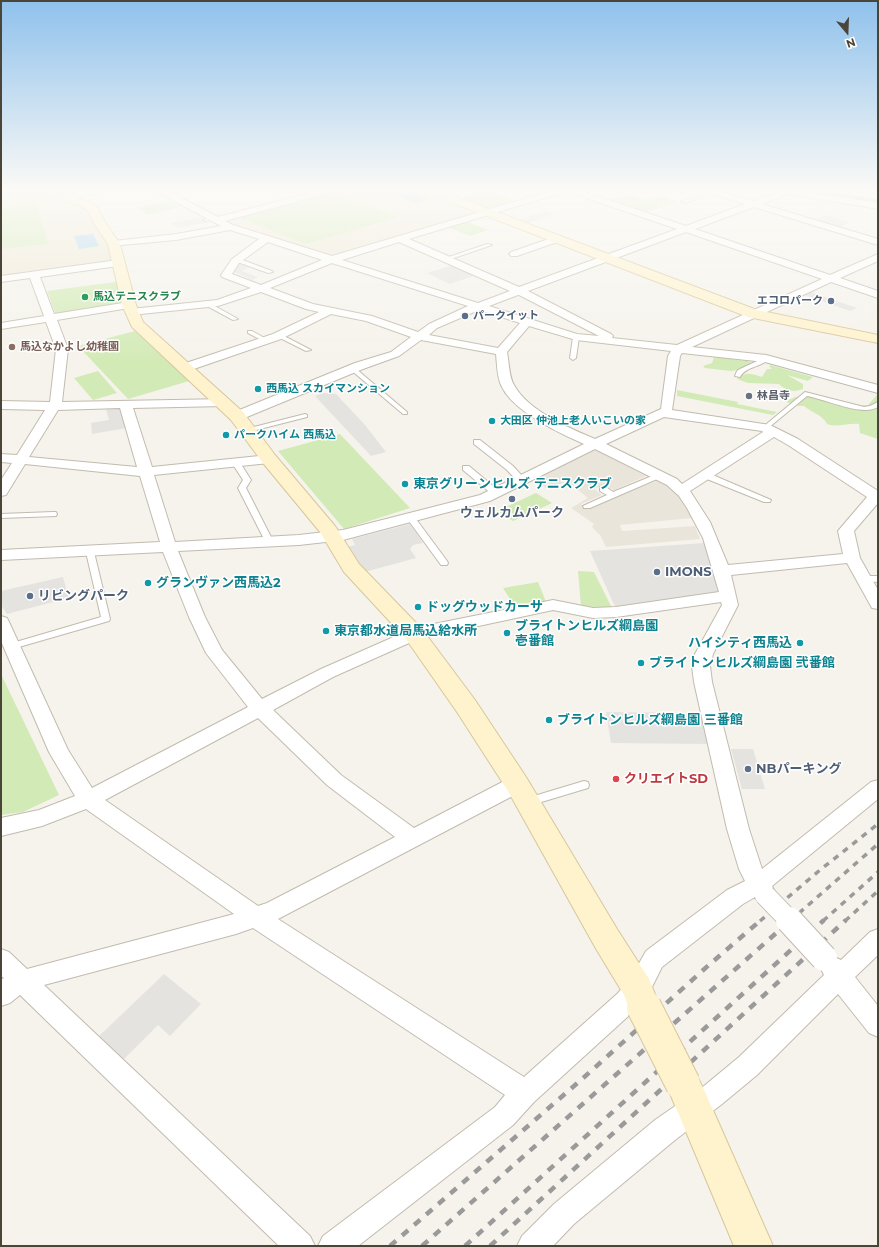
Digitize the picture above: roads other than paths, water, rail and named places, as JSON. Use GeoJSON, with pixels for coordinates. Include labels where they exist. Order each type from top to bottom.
{"type":"FeatureCollection","features":[{"type":"Feature","properties":{"kind":"street"},"geometry":{"type":"LineString","coordinates":[[115,249],[130,309],[137,324],[238,416],[269,459],[308,506],[351,562],[351,568],[414,634],[466,706],[522,793],[641,998],[689,1096],[744,1226],[754,1246]]}},
{"type":"Feature","properties":{"kind":"street"},"geometry":{"type":"LineString","coordinates":[[252,249],[237,260],[226,275],[310,307],[388,324],[418,336],[501,352]]}},
{"type":"Feature","properties":{"kind":"street"},"geometry":{"type":"LineString","coordinates":[[297,249],[476,307],[576,337],[766,359],[878,389]]}},
{"type":"Feature","properties":{"kind":"street"},"geometry":{"type":"LineString","coordinates":[[1,326],[52,318],[130,309],[209,305],[262,288],[330,260],[366,249]]}},
{"type":"Feature","properties":{"kind":"street"},"geometry":{"type":"LineString","coordinates":[[423,249],[518,291],[616,341]]}},
{"type":"Feature","properties":{"kind":"street"},"geometry":{"type":"LineString","coordinates":[[514,254],[528,249]]}},
{"type":"Feature","properties":{"kind":"street"},"geometry":{"type":"LineString","coordinates":[[584,249],[753,314],[878,339]]}},
{"type":"Feature","properties":{"kind":"street"},"geometry":{"type":"LineString","coordinates":[[238,416],[353,369],[395,354],[433,326],[476,307],[632,249]]}},
{"type":"Feature","properties":{"kind":"street"},"geometry":{"type":"LineString","coordinates":[[744,249],[878,295]]}},
{"type":"Feature","properties":{"kind":"street"},"geometry":{"type":"LineString","coordinates":[[664,413],[667,409],[674,356],[678,349],[878,257]]}},
{"type":"Feature","properties":{"kind":"street"},"geometry":{"type":"LineString","coordinates":[[1,279],[118,263]]}},
{"type":"Feature","properties":{"kind":"street"},"geometry":{"type":"LineString","coordinates":[[1,492],[22,460],[56,402],[62,349],[52,318],[34,274]]}},
{"type":"Feature","properties":{"kind":"street"},"geometry":{"type":"LineString","coordinates":[[184,368],[280,336],[307,324],[329,311]]}},
{"type":"Feature","properties":{"kind":"street"},"geometry":{"type":"LineString","coordinates":[[501,352],[528,322]]}},
{"type":"Feature","properties":{"kind":"street"},"geometry":{"type":"LineString","coordinates":[[501,352],[506,374],[506,384],[524,405],[556,425],[672,482],[682,490],[702,519],[721,571],[729,596],[730,605],[704,654],[700,666],[709,730],[750,869],[762,889],[824,958],[878,1025]]}},
{"type":"Feature","properties":{"kind":"street"},"geometry":{"type":"LineString","coordinates":[[1,405],[54,406],[224,402]]}},
{"type":"Feature","properties":{"kind":"street"},"geometry":{"type":"LineString","coordinates":[[125,404],[127,420],[147,472],[170,547],[197,617],[215,652],[260,709],[334,780],[412,838]]}},
{"type":"Feature","properties":{"kind":"street"},"geometry":{"type":"LineString","coordinates":[[1,555],[90,552],[332,537],[485,498],[655,415],[664,413],[769,430],[793,442],[877,497],[846,532],[852,558],[871,579],[878,604]]}},
{"type":"Feature","properties":{"kind":"street"},"geometry":{"type":"LineString","coordinates":[[682,490],[769,430]]}},
{"type":"Feature","properties":{"kind":"street"},"geometry":{"type":"LineString","coordinates":[[1,458],[147,472],[236,464],[269,459]]}},
{"type":"Feature","properties":{"kind":"street"},"geometry":{"type":"LineString","coordinates":[[721,571],[852,558]]}},
{"type":"Feature","properties":{"kind":"street"},"geometry":{"type":"LineString","coordinates":[[1,827],[42,818],[88,799],[328,673],[414,634],[553,605],[593,613],[616,612],[729,596]]}},
{"type":"Feature","properties":{"kind":"street"},"geometry":{"type":"LineString","coordinates":[[1,622],[59,752],[88,799],[256,917],[525,1093]]}},
{"type":"Feature","properties":{"kind":"street"},"geometry":{"type":"LineString","coordinates":[[641,998],[654,959],[735,897],[762,889],[878,788]]}},
{"type":"Feature","properties":{"kind":"street"},"geometry":{"type":"LineString","coordinates":[[1,995],[6,990],[23,981],[44,974],[236,924],[275,910],[412,838],[522,793]]}},
{"type":"Feature","properties":{"kind":"street"},"geometry":{"type":"LineString","coordinates":[[532,1246],[564,1214],[665,1130],[689,1096],[748,1066],[878,939]]}},
{"type":"Feature","properties":{"kind":"street"},"geometry":{"type":"LineString","coordinates":[[1,960],[300,1246]]}},
{"type":"Feature","properties":{"kind":"street"},"geometry":{"type":"LineString","coordinates":[[333,1246],[504,1116],[525,1093],[626,1002],[641,998]]}},
{"type":"Feature","properties":{"kind":"lane"},"geometry":{"type":"LineString","coordinates":[[446,259],[476,249]]}},
{"type":"Feature","properties":{"kind":"lane"},"geometry":{"type":"LineString","coordinates":[[237,260],[270,272]]}},
{"type":"Feature","properties":{"kind":"lane"},"geometry":{"type":"LineString","coordinates":[[209,305],[235,319]]}},
{"type":"Feature","properties":{"kind":"lane"},"geometry":{"type":"LineString","coordinates":[[250,332],[267,341]]}},
{"type":"Feature","properties":{"kind":"lane"},"geometry":{"type":"LineString","coordinates":[[280,336],[308,350]]}},
{"type":"Feature","properties":{"kind":"lane"},"geometry":{"type":"LineString","coordinates":[[573,358],[576,337]]}},
{"type":"Feature","properties":{"kind":"lane"},"geometry":{"type":"LineString","coordinates":[[738,376],[738,372],[742,369],[762,363],[766,359]]}},
{"type":"Feature","properties":{"kind":"lane"},"geometry":{"type":"LineString","coordinates":[[353,369],[405,413]]}},
{"type":"Feature","properties":{"kind":"lane"},"geometry":{"type":"LineString","coordinates":[[769,430],[805,394],[864,409],[872,408],[878,404]]}},
{"type":"Feature","properties":{"kind":"lane"},"geometry":{"type":"LineString","coordinates":[[248,430],[305,416]]}},
{"type":"Feature","properties":{"kind":"lane"},"geometry":{"type":"LineString","coordinates":[[477,442],[510,468],[522,480]]}},
{"type":"Feature","properties":{"kind":"lane"},"geometry":{"type":"LineString","coordinates":[[236,464],[247,480],[242,488],[268,541]]}},
{"type":"Feature","properties":{"kind":"lane"},"geometry":{"type":"LineString","coordinates":[[466,468],[496,493]]}},
{"type":"Feature","properties":{"kind":"lane"},"geometry":{"type":"LineString","coordinates":[[705,475],[766,500]]}},
{"type":"Feature","properties":{"kind":"lane"},"geometry":{"type":"LineString","coordinates":[[587,506],[660,476]]}},
{"type":"Feature","properties":{"kind":"lane"},"geometry":{"type":"LineString","coordinates":[[603,489],[612,495]]}},
{"type":"Feature","properties":{"kind":"lane"},"geometry":{"type":"LineString","coordinates":[[1,516],[53,514]]}},
{"type":"Feature","properties":{"kind":"lane"},"geometry":{"type":"LineString","coordinates":[[410,517],[444,563]]}},
{"type":"Feature","properties":{"kind":"lane"},"geometry":{"type":"LineString","coordinates":[[12,646],[106,619],[90,552]]}},
{"type":"Feature","properties":{"kind":"lane"},"geometry":{"type":"LineString","coordinates":[[522,793],[584,785]]}},
{"type":"Feature","properties":{"kind":"railway"},"geometry":{"type":"LineString","coordinates":[[760,921],[820,870],[878,824]]}},
{"type":"Feature","properties":{"kind":"railway"},"geometry":{"type":"LineString","coordinates":[[790,921],[878,844]]}},
{"type":"Feature","properties":{"kind":"railway"},"geometry":{"type":"LineString","coordinates":[[823,921],[878,872]]}},
{"type":"Feature","properties":{"kind":"railway"},"geometry":{"type":"LineString","coordinates":[[845,921],[878,891]]}},
{"type":"Feature","properties":{"kind":"railway"},"geometry":{"type":"LineString","coordinates":[[390,1246],[581,1080],[761,920]]}},
{"type":"Feature","properties":{"kind":"railway"},"geometry":{"type":"LineString","coordinates":[[422,1246],[791,920]]}},
{"type":"Feature","properties":{"kind":"railway"},"geometry":{"type":"LineString","coordinates":[[465,1246],[824,920]]}},
{"type":"Feature","properties":{"kind":"railway"},"geometry":{"type":"LineString","coordinates":[[490,1246],[846,920]]}},
{"type":"Feature","properties":{"kind":"place","name":"馬込テニスクラブ"},"geometry":{"type":"Point","coordinates":[85,297]}},
{"type":"Feature","properties":{"kind":"place","name":"エコロパーク"},"geometry":{"type":"Point","coordinates":[831,301]}},
{"type":"Feature","properties":{"kind":"place","name":"パークイット"},"geometry":{"type":"Point","coordinates":[465,316]}},
{"type":"Feature","properties":{"kind":"place","name":"馬込なかよし幼稚園"},"geometry":{"type":"Point","coordinates":[12,347]}},
{"type":"Feature","properties":{"kind":"place","name":"西馬込 スカイマンション"},"geometry":{"type":"Point","coordinates":[258,389]}},
{"type":"Feature","properties":{"kind":"place","name":"林昌寺"},"geometry":{"type":"Point","coordinates":[749,396]}},
{"type":"Feature","properties":{"kind":"place","name":"大田区 仲池上老人いこいの家"},"geometry":{"type":"Point","coordinates":[492,421]}},
{"type":"Feature","properties":{"kind":"place","name":"パークハイム 西馬込"},"geometry":{"type":"Point","coordinates":[226,435]}},
{"type":"Feature","properties":{"kind":"place","name":"東京グリーンヒルズ テニスクラブ"},"geometry":{"type":"Point","coordinates":[405,484]}},
{"type":"Feature","properties":{"kind":"place","name":"ウェルカムパーク"},"geometry":{"type":"Point","coordinates":[512,499]}},
{"type":"Feature","properties":{"kind":"place","name":"IMONS"},"geometry":{"type":"Point","coordinates":[657,572]}},
{"type":"Feature","properties":{"kind":"place","name":"グランヴァン西馬込2"},"geometry":{"type":"Point","coordinates":[148,583]}},
{"type":"Feature","properties":{"kind":"place","name":"リビングパーク"},"geometry":{"type":"Point","coordinates":[30,596]}},
{"type":"Feature","properties":{"kind":"place","name":"ドッグウッドカーサ"},"geometry":{"type":"Point","coordinates":[418,607]}},
{"type":"Feature","properties":{"kind":"place","name":"東京都水道局馬込給水所"},"geometry":{"type":"Point","coordinates":[326,631]}},
{"type":"Feature","properties":{"kind":"place","name":"ブライトンヒルズ綱島園 壱番館"},"geometry":{"type":"Point","coordinates":[507,633]}},
{"type":"Feature","properties":{"kind":"place","name":"ハイシティ西馬込"},"geometry":{"type":"Point","coordinates":[800,643]}},
{"type":"Feature","properties":{"kind":"place","name":"ブライトンヒルズ綱島園 弐番館"},"geometry":{"type":"Point","coordinates":[641,663]}},
{"type":"Feature","properties":{"kind":"place","name":"ブライトンヒルズ綱島園 三番館"},"geometry":{"type":"Point","coordinates":[549,720]}},
{"type":"Feature","properties":{"kind":"place","name":"NBパーキング"},"geometry":{"type":"Point","coordinates":[748,769]}},
{"type":"Feature","properties":{"kind":"place","name":"クリエイトSD"},"geometry":{"type":"Point","coordinates":[616,779]}}]}
